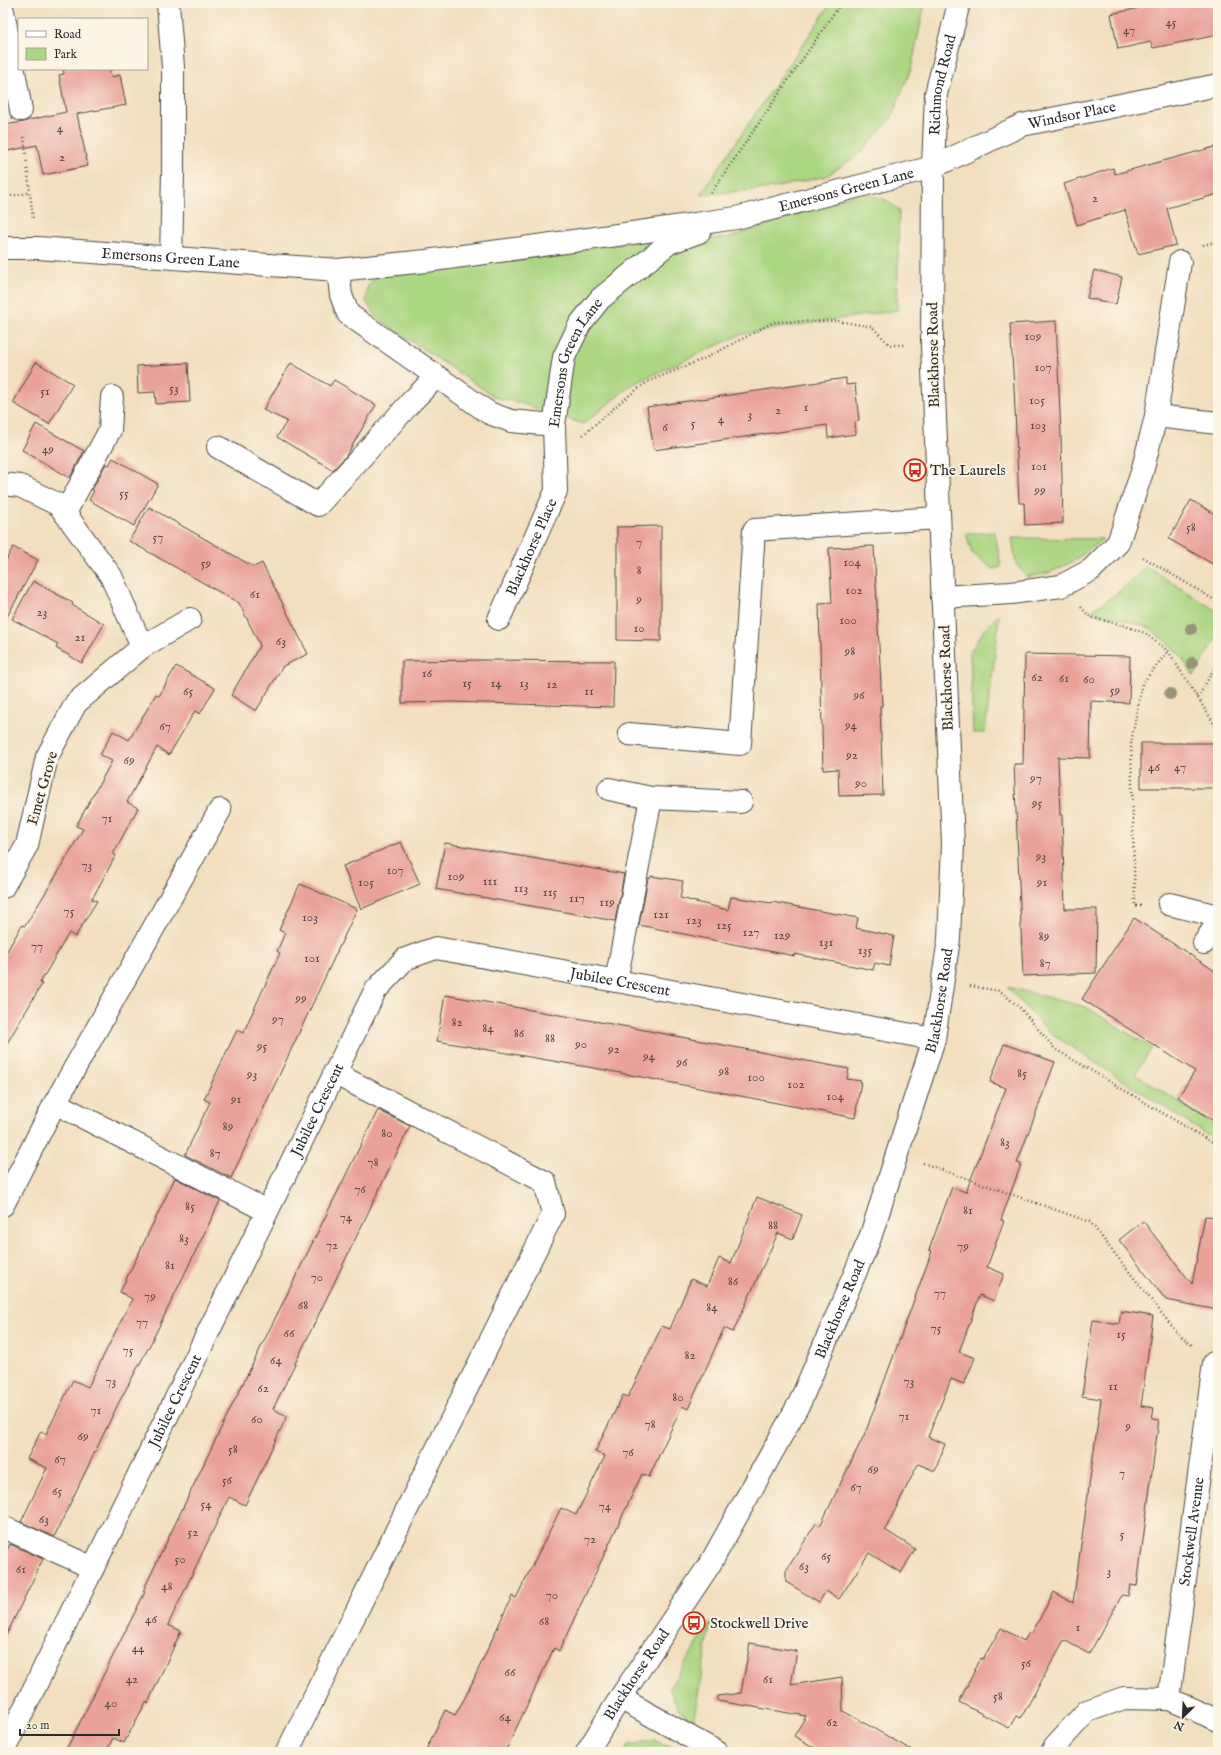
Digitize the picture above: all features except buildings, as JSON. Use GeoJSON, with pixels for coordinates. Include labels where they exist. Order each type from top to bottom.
{"type":"FeatureCollection","features":[{"type":"Feature","properties":{"kind":"street"},"geometry":{"type":"LineString","coordinates":[[168,3],[173,67],[171,257]]}},
{"type":"Feature","properties":{"kind":"street","name":"Richmond Road"},"geometry":{"type":"LineString","coordinates":[[933,167],[936,94],[959,3]]}},
{"type":"Feature","properties":{"kind":"street"},"geometry":{"type":"LineString","coordinates":[[3,11],[7,61],[21,110]]}},
{"type":"Feature","properties":{"kind":"street","name":"Windsor Place"},"geometry":{"type":"LineString","coordinates":[[933,167],[1022,125],[1218,85]]}},
{"type":"Feature","properties":{"kind":"street","name":"Emersons Green Lane"},"geometry":{"type":"LineString","coordinates":[[3,248],[38,248],[338,270],[426,261],[736,218],[933,167]]}},
{"type":"Feature","properties":{"kind":"street","name":"Blackhorse Road"},"geometry":{"type":"LineString","coordinates":[[587,1752],[620,1698],[710,1564],[800,1402],[870,1238],[934,1039],[949,939],[953,844],[938,518],[932,346],[933,167]]}},
{"type":"Feature","properties":{"kind":"street","name":"Emersons Green Lane"},"geometry":{"type":"LineString","coordinates":[[338,270],[341,295],[348,314],[489,413],[511,421],[554,425],[564,357],[580,324],[600,299],[669,244],[736,218]]}},
{"type":"Feature","properties":{"kind":"street"},"geometry":{"type":"LineString","coordinates":[[942,597],[1011,592],[1062,586],[1091,570],[1118,542],[1142,472],[1156,416],[1180,262]]}},
{"type":"Feature","properties":{"kind":"street"},"geometry":{"type":"LineString","coordinates":[[218,448],[318,505],[436,376]]}},
{"type":"Feature","properties":{"kind":"street"},"geometry":{"type":"LineString","coordinates":[[65,512],[110,430],[112,397]]}},
{"type":"Feature","properties":{"kind":"street"},"geometry":{"type":"LineString","coordinates":[[1156,416],[1218,423]]}},
{"type":"Feature","properties":{"kind":"street","name":"Blackhorse Place"},"geometry":{"type":"LineString","coordinates":[[499,619],[556,491],[554,425]]}},
{"type":"Feature","properties":{"kind":"street"},"geometry":{"type":"LineString","coordinates":[[3,484],[20,486],[59,505],[65,512],[111,576],[142,647]]}},
{"type":"Feature","properties":{"kind":"street"},"geometry":{"type":"LineString","coordinates":[[629,734],[740,744],[754,530],[938,518]]}},
{"type":"Feature","properties":{"kind":"street","name":"Emet Grove"},"geometry":{"type":"LineString","coordinates":[[3,887],[27,845],[47,757],[76,703],[142,647],[190,620]]}},
{"type":"Feature","properties":{"kind":"street"},"geometry":{"type":"LineString","coordinates":[[610,789],[651,798],[741,802]]}},
{"type":"Feature","properties":{"kind":"street"},"geometry":{"type":"LineString","coordinates":[[616,981],[651,798]]}},
{"type":"Feature","properties":{"kind":"street"},"geometry":{"type":"LineString","coordinates":[[3,1206],[55,1103],[220,810]]}},
{"type":"Feature","properties":{"kind":"street"},"geometry":{"type":"LineString","coordinates":[[1169,904],[1218,916]]}},
{"type":"Feature","properties":{"kind":"street"},"geometry":{"type":"LineString","coordinates":[[1204,943],[1218,922]]}},
{"type":"Feature","properties":{"kind":"street","name":"Jubilee Crescent"},"geometry":{"type":"LineString","coordinates":[[3,1752],[375,991],[405,959],[436,948],[934,1039]]}},
{"type":"Feature","properties":{"kind":"street"},"geometry":{"type":"LineString","coordinates":[[287,1752],[553,1214],[545,1182],[334,1073]]}},
{"type":"Feature","properties":{"kind":"street"},"geometry":{"type":"LineString","coordinates":[[55,1103],[267,1212]]}},
{"type":"Feature","properties":{"kind":"street","name":"Stockwell Avenue"},"geometry":{"type":"LineString","coordinates":[[1169,1699],[1214,1363]]}},
{"type":"Feature","properties":{"kind":"street"},"geometry":{"type":"LineString","coordinates":[[3,1527],[93,1568]]}},
{"type":"Feature","properties":{"kind":"street"},"geometry":{"type":"LineString","coordinates":[[620,1698],[716,1752]]}},
{"type":"Feature","properties":{"kind":"street"},"geometry":{"type":"LineString","coordinates":[[1052,1752],[1087,1711],[1124,1698],[1169,1699],[1218,1720]]}},
{"type":"Feature","properties":{"kind":"path"},"geometry":{"type":"LineString","coordinates":[[689,225],[841,3]]}},
{"type":"Feature","properties":{"kind":"path"},"geometry":{"type":"LineString","coordinates":[[21,110],[29,193],[38,248]]}},
{"type":"Feature","properties":{"kind":"path"},"geometry":{"type":"LineString","coordinates":[[3,197],[29,193]]}},
{"type":"Feature","properties":{"kind":"path"},"geometry":{"type":"LineString","coordinates":[[581,437],[623,400],[647,382],[706,358],[774,322],[838,321],[872,327],[890,345],[932,346]]}},
{"type":"Feature","properties":{"kind":"path"},"geometry":{"type":"LineString","coordinates":[[1118,542],[1218,602]]}},
{"type":"Feature","properties":{"kind":"path"},"geometry":{"type":"LineString","coordinates":[[1062,586],[1090,617],[1123,625],[1145,633],[1168,651],[1218,730]]}},
{"type":"Feature","properties":{"kind":"path"},"geometry":{"type":"LineString","coordinates":[[1168,651],[1142,684],[1131,743],[1135,906],[1169,904]]}},
{"type":"Feature","properties":{"kind":"path"},"geometry":{"type":"LineString","coordinates":[[1198,699],[1218,661]]}},
{"type":"Feature","properties":{"kind":"path"},"geometry":{"type":"LineString","coordinates":[[943,982],[1000,991],[1020,1008],[1055,1049],[1218,1146]]}},
{"type":"Feature","properties":{"kind":"path"},"geometry":{"type":"LineString","coordinates":[[897,1154],[1090,1222],[1178,1334],[1214,1363]]}},
{"type":"Feature","properties":{"kind":"green space"},"geometry":{"type":"Polygon","coordinates":[[[831,3],[925,3],[911,69],[891,119],[859,154],[827,176],[773,188],[700,195],[831,3]]]}},
{"type":"Feature","properties":{"kind":"green space"},"geometry":{"type":"Polygon","coordinates":[[[860,192],[886,200],[899,210],[897,310],[742,334],[633,384],[583,424],[527,405],[495,397],[377,318],[366,301],[368,286],[377,275],[643,241],[728,238],[860,192]]]}},
{"type":"Feature","properties":{"kind":"green space"},"geometry":{"type":"Polygon","coordinates":[[[995,532],[1001,567],[993,569],[972,553],[966,534],[995,532]]]}},
{"type":"Feature","properties":{"kind":"green space"},"geometry":{"type":"Polygon","coordinates":[[[1012,538],[1103,539],[1074,561],[1049,573],[1027,577],[1016,564],[1012,538]]]}},
{"type":"Feature","properties":{"kind":"green space"},"geometry":{"type":"Polygon","coordinates":[[[1146,566],[1218,612],[1218,635],[1194,676],[1179,654],[1150,628],[1122,619],[1095,614],[1094,608],[1115,595],[1146,566]]]}},
{"type":"Feature","properties":{"kind":"green space"},"geometry":{"type":"Polygon","coordinates":[[[999,614],[985,733],[973,733],[970,652],[986,627],[999,614]]]}},
{"type":"Feature","properties":{"kind":"green space"},"geometry":{"type":"Polygon","coordinates":[[[1007,987],[1086,1007],[1152,1048],[1135,1074],[1218,1127],[1218,1142],[1050,1033],[1007,987]]]}},
{"type":"Feature","properties":{"kind":"green space"},"geometry":{"type":"Polygon","coordinates":[[[711,1623],[693,1722],[678,1708],[669,1688],[711,1623]]]}},
{"type":"Feature","properties":{"kind":"green space"},"geometry":{"type":"Polygon","coordinates":[[[654,1740],[675,1749],[671,1752],[625,1752],[629,1745],[654,1740]]]}},
{"type":"Feature","properties":{"kind":"place","name":"The Laurels"},"geometry":{"type":"Point","coordinates":[915,470]}},
{"type":"Feature","properties":{"kind":"place","name":"Stockwell Drive"},"geometry":{"type":"Point","coordinates":[694,1623]}}]}
